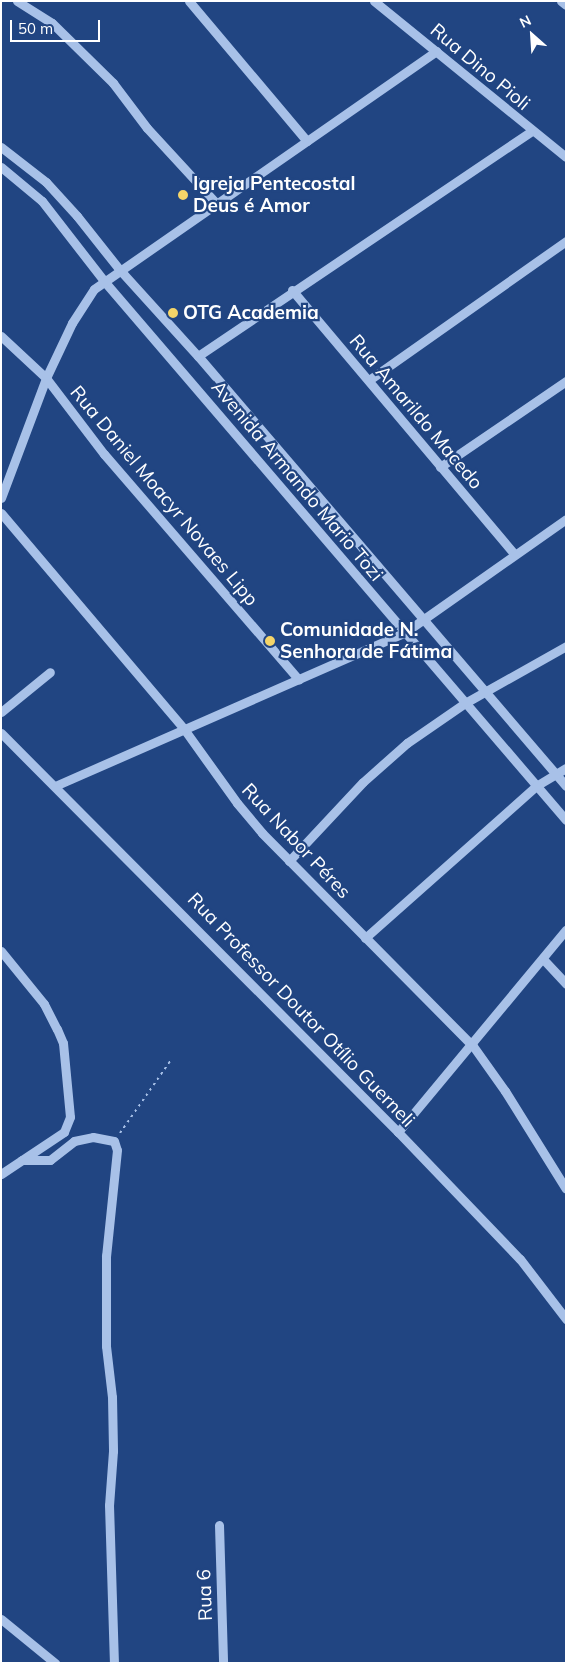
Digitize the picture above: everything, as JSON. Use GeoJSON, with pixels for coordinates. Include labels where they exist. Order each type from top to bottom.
{"type":"FeatureCollection","features":[{"type":"Feature","properties":{"kind":"street"},"geometry":{"type":"LineString","coordinates":[[17,1],[52,23],[112,84],[147,128],[217,204]]}},
{"type":"Feature","properties":{"kind":"street"},"geometry":{"type":"LineString","coordinates":[[189,1],[307,141]]}},
{"type":"Feature","properties":{"kind":"street","name":"Rua Dino Pioli"},"geometry":{"type":"LineString","coordinates":[[374,1],[566,157]]}},
{"type":"Feature","properties":{"kind":"street"},"geometry":{"type":"LineString","coordinates":[[561,1],[566,5]]}},
{"type":"Feature","properties":{"kind":"street"},"geometry":{"type":"LineString","coordinates":[[1,498],[46,378],[87,298],[118,269],[217,204],[436,51]]}},
{"type":"Feature","properties":{"kind":"street"},"geometry":{"type":"LineString","coordinates":[[198,356],[292,290],[532,131]]}},
{"type":"Feature","properties":{"kind":"street","name":"Avenida Armando Mario Tozi"},"geometry":{"type":"LineString","coordinates":[[1,147],[46,182],[118,269],[198,356],[566,786]]}},
{"type":"Feature","properties":{"kind":"street","name":"Avenida Armando Mario Tozi"},"geometry":{"type":"LineString","coordinates":[[1,167],[42,201],[104,281],[218,411],[404,633],[566,820]]}},
{"type":"Feature","properties":{"kind":"street"},"geometry":{"type":"LineString","coordinates":[[369,380],[566,241]]}},
{"type":"Feature","properties":{"kind":"street","name":"Rua Amarildo Macedo"},"geometry":{"type":"LineString","coordinates":[[292,290],[514,554]]}},
{"type":"Feature","properties":{"kind":"street","name":"Rua Daniel Moacyr Novaes Lipp"},"geometry":{"type":"LineString","coordinates":[[1,336],[46,378],[104,454],[299,680]]}},
{"type":"Feature","properties":{"kind":"street"},"geometry":{"type":"LineString","coordinates":[[440,467],[566,382]]}},
{"type":"Feature","properties":{"kind":"street","name":"Rua Nabor Péres"},"geometry":{"type":"LineString","coordinates":[[1,513],[184,729],[237,803],[289,860],[472,1046],[505,1091],[566,1189]]}},
{"type":"Feature","properties":{"kind":"street"},"geometry":{"type":"LineString","coordinates":[[55,786],[404,633],[422,618],[566,519]]}},
{"type":"Feature","properties":{"kind":"street"},"geometry":{"type":"LineString","coordinates":[[289,860],[363,782],[400,750],[465,703],[486,693],[566,646]]}},
{"type":"Feature","properties":{"kind":"street"},"geometry":{"type":"LineString","coordinates":[[1,712],[50,672]]}},
{"type":"Feature","properties":{"kind":"street","name":"Rua Professor Doutor Otílio Guerneli"},"geometry":{"type":"LineString","coordinates":[[1,733],[398,1132],[520,1259],[566,1319]]}},
{"type":"Feature","properties":{"kind":"street"},"geometry":{"type":"LineString","coordinates":[[365,938],[536,786],[566,768]]}},
{"type":"Feature","properties":{"kind":"street"},"geometry":{"type":"LineString","coordinates":[[398,1132],[472,1046],[566,930]]}},
{"type":"Feature","properties":{"kind":"street"},"geometry":{"type":"LineString","coordinates":[[1,951],[44,1004],[57,1028],[62,1043],[70,1102],[70,1117],[64,1132],[1,1174]]}},
{"type":"Feature","properties":{"kind":"street"},"geometry":{"type":"LineString","coordinates":[[542,959],[566,984]]}},
{"type":"Feature","properties":{"kind":"street"},"geometry":{"type":"LineString","coordinates":[[22,1160],[50,1160],[74,1141],[93,1136],[114,1141],[116,1150],[106,1256],[106,1346],[112,1397],[113,1451],[109,1506],[114,1663]]}},
{"type":"Feature","properties":{"kind":"street","name":"Rua 6"},"geometry":{"type":"LineString","coordinates":[[219,1526],[223,1663]]}},
{"type":"Feature","properties":{"kind":"street"},"geometry":{"type":"LineString","coordinates":[[1,1619],[55,1663]]}},
{"type":"Feature","properties":{"kind":"path"},"geometry":{"type":"LineString","coordinates":[[114,1141],[171,1060]]}},
{"type":"Feature","properties":{"kind":"place","name":"Igreja Pentecostal Deus é Amor"},"geometry":{"type":"Point","coordinates":[183,195]}},
{"type":"Feature","properties":{"kind":"place","name":"OTG Academia"},"geometry":{"type":"Point","coordinates":[173,313]}},
{"type":"Feature","properties":{"kind":"place","name":"Comunidade N. Senhora de Fátima"},"geometry":{"type":"Point","coordinates":[270,641]}}]}
